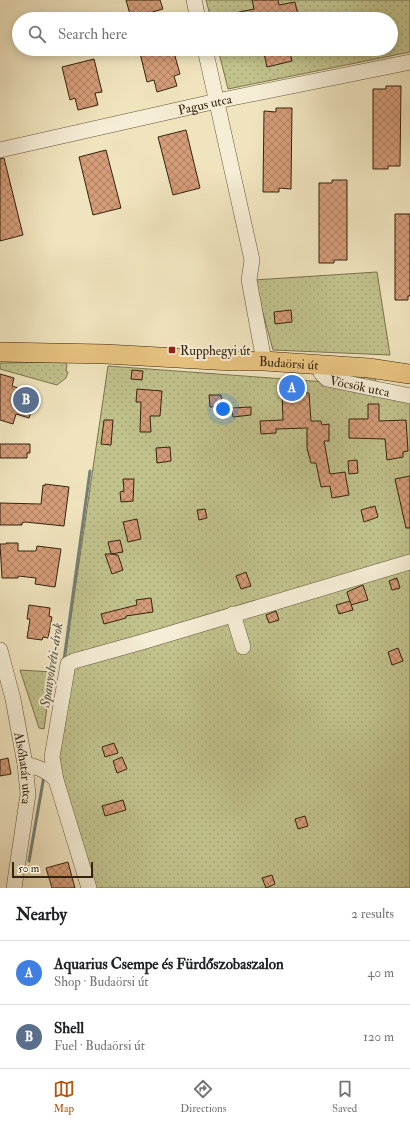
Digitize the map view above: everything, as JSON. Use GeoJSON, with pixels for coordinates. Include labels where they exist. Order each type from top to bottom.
{"type":"FeatureCollection","features":[{"type":"Feature","properties":{"kind":"main road","name":"Budaörsi út"},"geometry":{"type":"LineString","coordinates":[[0,352],[105,354],[321,364],[410,374]]}},
{"type":"Feature","properties":{"kind":"street"},"geometry":{"type":"LineString","coordinates":[[194,0],[197,12]]}},
{"type":"Feature","properties":{"kind":"street"},"geometry":{"type":"LineString","coordinates":[[207,56],[252,260],[249,280],[264,361]]}},
{"type":"Feature","properties":{"kind":"street","name":"Pagus utca"},"geometry":{"type":"LineString","coordinates":[[0,150],[217,101],[410,62]]}},
{"type":"Feature","properties":{"kind":"street","name":"Vöcsök utca"},"geometry":{"type":"LineString","coordinates":[[321,364],[321,373],[327,379],[410,396]]}},
{"type":"Feature","properties":{"kind":"street"},"geometry":{"type":"LineString","coordinates":[[89,888],[49,775],[68,664],[410,562]]}},
{"type":"Feature","properties":{"kind":"street"},"geometry":{"type":"LineString","coordinates":[[233,614],[243,647]]}},
{"type":"Feature","properties":{"kind":"street","name":"Alsóhatár utca"},"geometry":{"type":"LineString","coordinates":[[0,650],[7,700],[25,764],[28,794],[14,888]]}},
{"type":"Feature","properties":{"kind":"street"},"geometry":{"type":"LineString","coordinates":[[25,764],[49,775]]}},
{"type":"Feature","properties":{"kind":"green space"},"geometry":{"type":"Polygon","coordinates":[[[206,0],[410,0],[410,52],[398,54],[398,12],[209,12],[206,0]]]}},
{"type":"Feature","properties":{"kind":"green space"},"geometry":{"type":"Polygon","coordinates":[[[220,56],[390,56],[228,89],[220,56]]]}},
{"type":"Feature","properties":{"kind":"green space"},"geometry":{"type":"Polygon","coordinates":[[[377,272],[390,355],[273,350],[254,280],[377,272]]]}},
{"type":"Feature","properties":{"kind":"green space"},"geometry":{"type":"Polygon","coordinates":[[[65,362],[67,365],[66,371],[68,372],[66,378],[57,385],[0,369],[0,363],[65,362]]]}},
{"type":"Feature","properties":{"kind":"green space"},"geometry":{"type":"Polygon","coordinates":[[[108,366],[325,382],[330,373],[375,378],[377,384],[410,392],[410,888],[92,888],[49,767],[108,366]]]}},
{"type":"Feature","properties":{"kind":"green space"},"geometry":{"type":"Polygon","coordinates":[[[20,670],[52,672],[44,729],[39,728],[20,670]]]}},
{"type":"Feature","properties":{"kind":"building"},"geometry":{"type":"Polygon","coordinates":[[[126,0],[160,0],[163,9],[152,12],[129,12],[126,0]]]}},
{"type":"Feature","properties":{"kind":"building"},"geometry":{"type":"Polygon","coordinates":[[[252,0],[278,0],[279,5],[295,2],[297,12],[240,12],[254,9],[252,0]]]}},
{"type":"Feature","properties":{"kind":"building"},"geometry":{"type":"Polygon","coordinates":[[[141,56],[175,56],[180,74],[174,76],[177,86],[157,92],[154,80],[147,82],[141,56]]]}},
{"type":"Feature","properties":{"kind":"building"},"geometry":{"type":"Polygon","coordinates":[[[265,56],[291,56],[292,61],[267,67],[265,56]]]}},
{"type":"Feature","properties":{"kind":"building"},"geometry":{"type":"Polygon","coordinates":[[[94,59],[102,92],[95,93],[98,105],[78,110],[75,98],[70,100],[62,67],[94,59]]]}},
{"type":"Feature","properties":{"kind":"building"},"geometry":{"type":"Polygon","coordinates":[[[386,86],[401,86],[400,166],[388,166],[388,169],[373,169],[373,89],[386,89],[386,86]]]}},
{"type":"Feature","properties":{"kind":"building"},"geometry":{"type":"Polygon","coordinates":[[[276,108],[292,108],[291,189],[279,188],[279,192],[263,192],[264,111],[276,112],[276,108]]]}},
{"type":"Feature","properties":{"kind":"building"},"geometry":{"type":"Polygon","coordinates":[[[186,130],[200,188],[173,195],[158,137],[186,130]]]}},
{"type":"Feature","properties":{"kind":"building"},"geometry":{"type":"Polygon","coordinates":[[[106,150],[121,208],[93,215],[79,157],[106,150]]]}},
{"type":"Feature","properties":{"kind":"building"},"geometry":{"type":"Polygon","coordinates":[[[4,158],[23,235],[0,241],[0,159],[4,158]]]}},
{"type":"Feature","properties":{"kind":"building"},"geometry":{"type":"Polygon","coordinates":[[[332,180],[347,180],[347,260],[334,260],[334,263],[319,263],[319,183],[332,183],[332,180]]]}},
{"type":"Feature","properties":{"kind":"building"},"geometry":{"type":"Polygon","coordinates":[[[395,214],[410,214],[410,296],[408,296],[408,300],[395,300],[395,214]]]}},
{"type":"Feature","properties":{"kind":"building"},"geometry":{"type":"Polygon","coordinates":[[[291,310],[292,322],[275,324],[274,312],[291,310]]]}},
{"type":"Feature","properties":{"kind":"building"},"geometry":{"type":"Polygon","coordinates":[[[132,370],[143,371],[142,380],[131,379],[132,370]]]}},
{"type":"Feature","properties":{"kind":"building"},"geometry":{"type":"Polygon","coordinates":[[[0,374],[14,378],[12,386],[37,394],[29,418],[16,414],[13,424],[0,420],[0,374]]]}},
{"type":"Feature","properties":{"kind":"building"},"geometry":{"type":"Polygon","coordinates":[[[137,389],[162,391],[160,416],[150,416],[151,432],[140,432],[141,402],[136,402],[137,389]]]}},
{"type":"Feature","properties":{"kind":"building"},"geometry":{"type":"Polygon","coordinates":[[[302,390],[302,393],[309,393],[311,421],[321,421],[322,425],[329,424],[329,441],[324,441],[330,474],[345,472],[349,495],[332,498],[330,486],[321,487],[316,463],[311,463],[307,448],[307,428],[276,429],[276,433],[261,434],[260,421],[283,420],[282,391],[302,390]]]}},
{"type":"Feature","properties":{"kind":"building"},"geometry":{"type":"Polygon","coordinates":[[[209,395],[221,395],[222,406],[210,407],[209,395]]]}},
{"type":"Feature","properties":{"kind":"building"},"geometry":{"type":"Polygon","coordinates":[[[368,404],[379,404],[379,421],[406,420],[408,451],[403,452],[403,457],[387,460],[385,439],[349,438],[349,419],[368,419],[368,404]]]}},
{"type":"Feature","properties":{"kind":"building"},"geometry":{"type":"Polygon","coordinates":[[[251,407],[251,415],[233,417],[232,408],[251,407]]]}},
{"type":"Feature","properties":{"kind":"building"},"geometry":{"type":"Polygon","coordinates":[[[104,420],[113,420],[111,445],[101,444],[104,420]]]}},
{"type":"Feature","properties":{"kind":"building"},"geometry":{"type":"Polygon","coordinates":[[[0,444],[30,444],[30,453],[27,453],[27,458],[0,458],[0,444]]]}},
{"type":"Feature","properties":{"kind":"building"},"geometry":{"type":"Polygon","coordinates":[[[170,447],[171,461],[157,463],[156,448],[170,447]]]}},
{"type":"Feature","properties":{"kind":"building"},"geometry":{"type":"Polygon","coordinates":[[[357,460],[358,473],[349,474],[348,461],[357,460]]]}},
{"type":"Feature","properties":{"kind":"building"},"geometry":{"type":"Polygon","coordinates":[[[410,476],[410,528],[406,528],[395,479],[410,476]]]}},
{"type":"Feature","properties":{"kind":"building"},"geometry":{"type":"Polygon","coordinates":[[[123,479],[134,479],[133,501],[121,502],[120,492],[124,491],[123,479]]]}},
{"type":"Feature","properties":{"kind":"building"},"geometry":{"type":"Polygon","coordinates":[[[45,484],[69,487],[64,526],[25,522],[22,523],[22,525],[0,525],[0,503],[41,504],[43,485],[45,486],[45,484]]]}},
{"type":"Feature","properties":{"kind":"building"},"geometry":{"type":"Polygon","coordinates":[[[375,506],[378,517],[364,522],[361,510],[375,506]]]}},
{"type":"Feature","properties":{"kind":"building"},"geometry":{"type":"Polygon","coordinates":[[[205,509],[207,518],[199,520],[197,510],[205,509]]]}},
{"type":"Feature","properties":{"kind":"building"},"geometry":{"type":"Polygon","coordinates":[[[137,519],[141,539],[128,542],[123,522],[137,519]]]}},
{"type":"Feature","properties":{"kind":"building"},"geometry":{"type":"Polygon","coordinates":[[[120,540],[123,552],[111,554],[108,542],[120,540]]]}},
{"type":"Feature","properties":{"kind":"building"},"geometry":{"type":"Polygon","coordinates":[[[18,543],[18,551],[36,551],[37,546],[61,549],[55,587],[35,584],[36,578],[18,576],[18,578],[2,578],[0,544],[18,543]]]}},
{"type":"Feature","properties":{"kind":"building"},"geometry":{"type":"Polygon","coordinates":[[[105,554],[118,555],[123,570],[112,574],[105,554]]]}},
{"type":"Feature","properties":{"kind":"building"},"geometry":{"type":"Polygon","coordinates":[[[246,572],[251,586],[241,589],[236,576],[246,572]]]}},
{"type":"Feature","properties":{"kind":"building"},"geometry":{"type":"Polygon","coordinates":[[[397,578],[400,588],[392,590],[389,581],[397,578]]]}},
{"type":"Feature","properties":{"kind":"building"},"geometry":{"type":"Polygon","coordinates":[[[363,585],[368,600],[351,605],[347,592],[363,585]]]}},
{"type":"Feature","properties":{"kind":"building"},"geometry":{"type":"Polygon","coordinates":[[[151,598],[153,612],[126,616],[126,618],[104,624],[101,614],[137,605],[136,600],[151,598]]]}},
{"type":"Feature","properties":{"kind":"building"},"geometry":{"type":"Polygon","coordinates":[[[350,601],[353,610],[339,614],[336,605],[350,601]]]}},
{"type":"Feature","properties":{"kind":"building"},"geometry":{"type":"Polygon","coordinates":[[[29,605],[50,608],[49,616],[52,617],[48,638],[43,637],[42,640],[27,638],[30,619],[27,619],[29,605]]]}},
{"type":"Feature","properties":{"kind":"building"},"geometry":{"type":"Polygon","coordinates":[[[276,611],[279,620],[269,623],[266,615],[276,611]]]}},
{"type":"Feature","properties":{"kind":"building"},"geometry":{"type":"Polygon","coordinates":[[[398,648],[403,661],[392,665],[388,652],[398,648]]]}},
{"type":"Feature","properties":{"kind":"building"},"geometry":{"type":"Polygon","coordinates":[[[114,743],[118,753],[105,757],[102,747],[114,743]]]}},
{"type":"Feature","properties":{"kind":"building"},"geometry":{"type":"Polygon","coordinates":[[[122,757],[127,769],[117,773],[113,761],[122,757]]]}},
{"type":"Feature","properties":{"kind":"building"},"geometry":{"type":"Polygon","coordinates":[[[8,758],[11,774],[0,776],[0,760],[8,758]]]}},
{"type":"Feature","properties":{"kind":"building"},"geometry":{"type":"Polygon","coordinates":[[[123,800],[126,810],[105,816],[102,806],[123,800]]]}},
{"type":"Feature","properties":{"kind":"building"},"geometry":{"type":"Polygon","coordinates":[[[305,816],[308,826],[298,829],[295,819],[305,816]]]}},
{"type":"Feature","properties":{"kind":"building"},"geometry":{"type":"Polygon","coordinates":[[[68,862],[75,888],[52,888],[46,868],[68,862]]]}},
{"type":"Feature","properties":{"kind":"building"},"geometry":{"type":"Polygon","coordinates":[[[272,875],[275,884],[266,888],[262,878],[272,875]]]}},
{"type":"Feature","properties":{"kind":"waterway","name":"Spanyolréti-árok"},"geometry":{"type":"LineString","coordinates":[[64,660],[90,471]]}},
{"type":"Feature","properties":{"kind":"waterway","name":"Spanyolréti-árok"},"geometry":{"type":"LineString","coordinates":[[29,861],[44,776]]}},
{"type":"Feature","properties":{"kind":"place","name":"Rupphegyi út"},"geometry":{"type":"Point","coordinates":[172,350]}},
{"type":"Feature","properties":{"kind":"place","name":"Aquarius Csempe és Fürdőszobaszalon"},"geometry":{"type":"Point","coordinates":[292,388]}},
{"type":"Feature","properties":{"kind":"place","name":"Shell"},"geometry":{"type":"Point","coordinates":[26,400]}}]}
